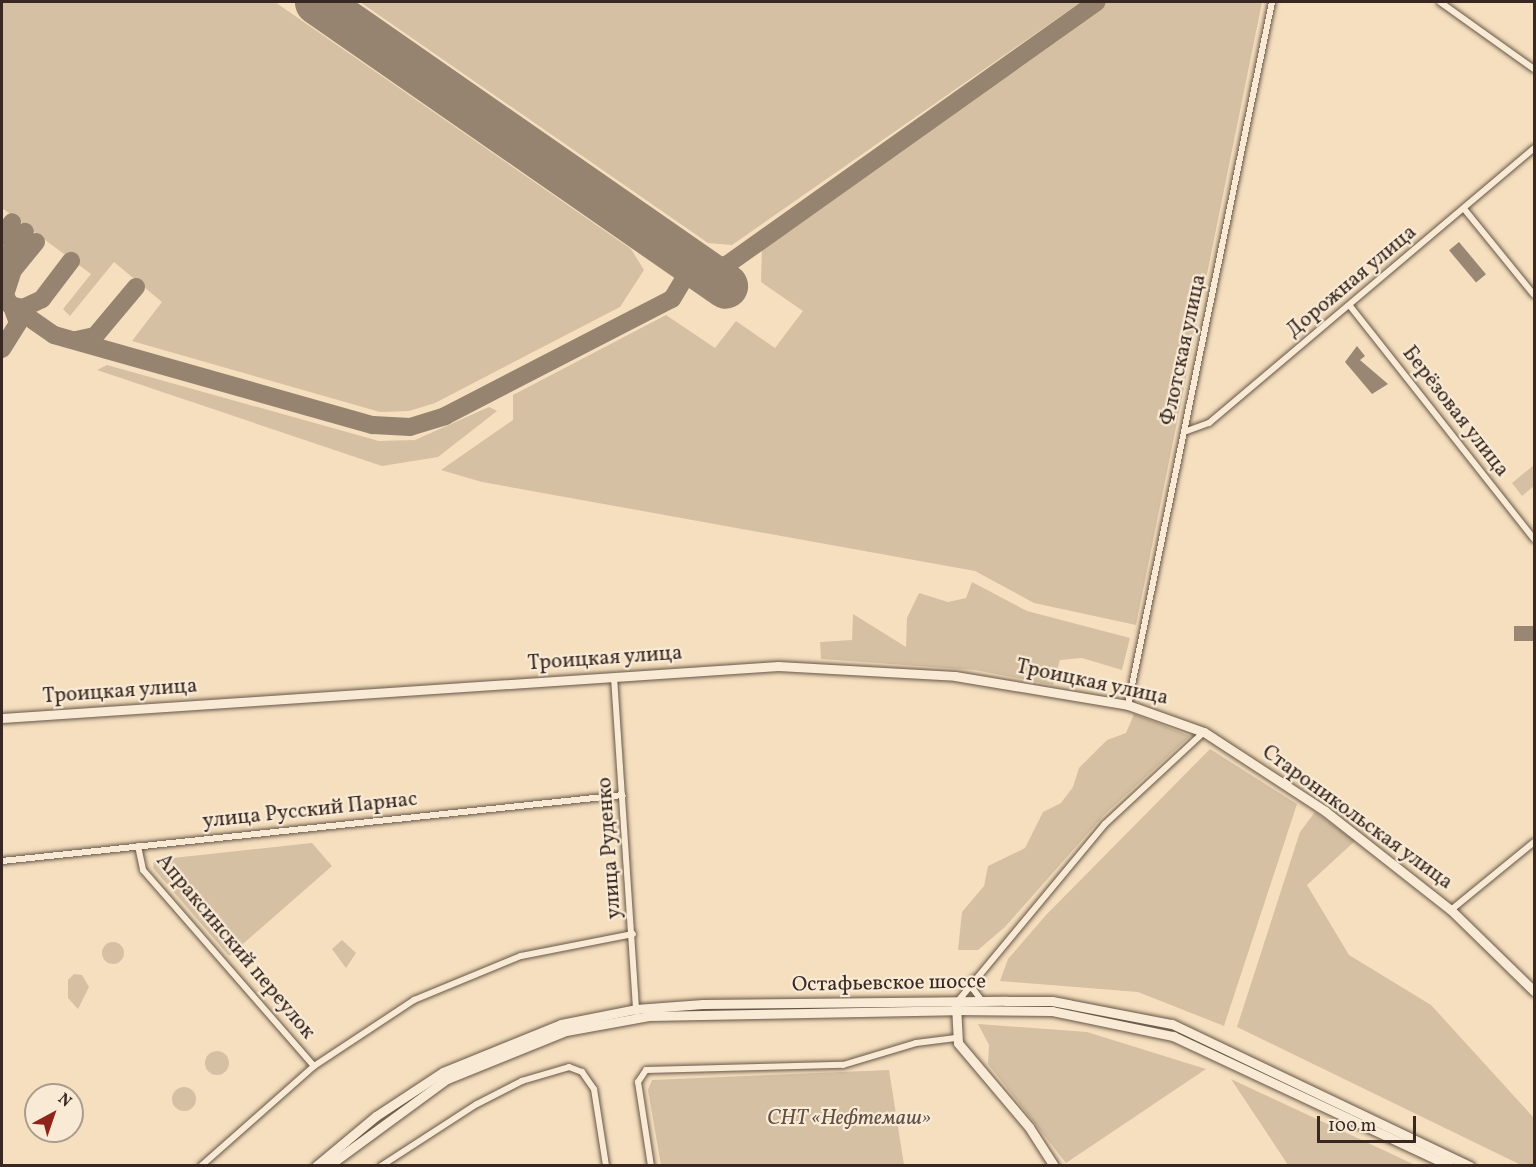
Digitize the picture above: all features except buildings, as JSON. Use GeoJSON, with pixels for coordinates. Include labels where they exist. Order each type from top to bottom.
{"type":"FeatureCollection","features":[{"type":"Feature","properties":{"kind":"main road","name":"Троицкая улица"},"geometry":{"type":"LineString","coordinates":[[2,718],[614,677],[807,667],[955,676],[1128,705],[1203,732]]}},
{"type":"Feature","properties":{"kind":"main road","name":"Староникольская улица"},"geometry":{"type":"LineString","coordinates":[[1203,732],[1325,811],[1451,910],[1534,991]]}},
{"type":"Feature","properties":{"kind":"main road","name":"Остафьевское шоссе"},"geometry":{"type":"LineString","coordinates":[[956,1006],[982,1001],[1052,1001],[1172,1024],[1470,1166]]}},
{"type":"Feature","properties":{"kind":"main road","name":"Остафьевское шоссе"},"geometry":{"type":"LineString","coordinates":[[316,1166],[409,1092],[481,1052],[561,1024],[637,1013],[956,1006],[1052,1011],[1173,1036],[1450,1166]]}},
{"type":"Feature","properties":{"kind":"main road"},"geometry":{"type":"LineString","coordinates":[[956,1006],[956,1038],[1054,1166]]}},
{"type":"Feature","properties":{"kind":"main road","name":"Остафьевское шоссе"},"geometry":{"type":"LineString","coordinates":[[328,1166],[413,1100],[485,1060],[566,1031],[637,1013]]}},
{"type":"Feature","properties":{"kind":"street","name":"Флотская улица"},"geometry":{"type":"LineString","coordinates":[[1128,705],[1272,2]]}},
{"type":"Feature","properties":{"kind":"street"},"geometry":{"type":"LineString","coordinates":[[1440,2],[1534,69]]}},
{"type":"Feature","properties":{"kind":"street","name":"Дорожная улица"},"geometry":{"type":"LineString","coordinates":[[1184,432],[1209,423],[1465,210],[1534,148]]}},
{"type":"Feature","properties":{"kind":"street"},"geometry":{"type":"LineString","coordinates":[[1465,210],[1534,295]]}},
{"type":"Feature","properties":{"kind":"street","name":"Берёзовая улица"},"geometry":{"type":"LineString","coordinates":[[1350,306],[1534,539]]}},
{"type":"Feature","properties":{"kind":"street","name":"улица Руденко"},"geometry":{"type":"LineString","coordinates":[[614,677],[637,1013]]}},
{"type":"Feature","properties":{"kind":"street"},"geometry":{"type":"LineString","coordinates":[[956,1006],[974,978],[1105,824],[1203,732]]}},
{"type":"Feature","properties":{"kind":"street","name":"улица Русский Парнас"},"geometry":{"type":"LineString","coordinates":[[2,861],[623,795]]}},
{"type":"Feature","properties":{"kind":"street"},"geometry":{"type":"LineString","coordinates":[[1451,910],[1534,842]]}},
{"type":"Feature","properties":{"kind":"street","name":"Апраксинский переулок"},"geometry":{"type":"LineString","coordinates":[[138,846],[143,870],[314,1066]]}},
{"type":"Feature","properties":{"kind":"street"},"geometry":{"type":"LineString","coordinates":[[201,1166],[314,1066],[381,1018],[463,977],[545,950],[633,934]]}},
{"type":"Feature","properties":{"kind":"street"},"geometry":{"type":"LineString","coordinates":[[974,978],[973,989],[982,1001]]}},
{"type":"Feature","properties":{"kind":"street"},"geometry":{"type":"LineString","coordinates":[[651,1166],[638,1082],[646,1070],[843,1065],[916,1043],[956,1038]]}},
{"type":"Feature","properties":{"kind":"street"},"geometry":{"type":"LineString","coordinates":[[381,1166],[477,1104],[522,1081],[569,1066],[582,1072],[594,1089],[606,1166]]}},
{"type":"Feature","properties":{"kind":"green space"},"geometry":{"type":"Polygon","coordinates":[[[2,2],[275,2],[631,249],[644,270],[620,307],[435,403],[409,411],[380,412],[132,341],[162,302],[114,262],[70,316],[63,309],[91,274],[2,208],[2,2]]]}},
{"type":"Feature","properties":{"kind":"green space"},"geometry":{"type":"Polygon","coordinates":[[[360,2],[1081,2],[732,245],[708,243],[360,2]]]}},
{"type":"Feature","properties":{"kind":"green space"},"geometry":{"type":"Polygon","coordinates":[[[1104,2],[1262,2],[1136,625],[1034,603],[975,571],[482,482],[441,470],[513,420],[513,395],[666,315],[715,348],[736,321],[775,348],[803,311],[761,282],[762,244],[1104,2]]]}},
{"type":"Feature","properties":{"kind":"green space"},"geometry":{"type":"Polygon","coordinates":[[[107,365],[379,441],[415,440],[489,407],[497,411],[438,457],[382,466],[97,370],[107,365]]]}},
{"type":"Feature","properties":{"kind":"green space"},"geometry":{"type":"Polygon","coordinates":[[[1534,465],[1534,486],[1522,496],[1512,483],[1534,465]]]}},
{"type":"Feature","properties":{"kind":"green space"},"geometry":{"type":"Polygon","coordinates":[[[972,582],[1027,611],[1130,638],[1122,670],[1082,658],[1060,660],[1053,685],[975,670],[821,659],[820,642],[852,640],[853,614],[906,647],[907,618],[919,593],[948,602],[966,598],[972,582]]]}},
{"type":"Feature","properties":{"kind":"green space"},"geometry":{"type":"Polygon","coordinates":[[[1134,714],[1190,736],[1104,815],[1005,927],[978,950],[958,950],[962,912],[984,886],[988,866],[1025,848],[1043,812],[1061,803],[1073,787],[1079,768],[1107,740],[1126,733],[1134,714]]]}},
{"type":"Feature","properties":{"kind":"green space"},"geometry":{"type":"Polygon","coordinates":[[[1210,749],[1297,804],[1224,1026],[1138,992],[1000,981],[1008,959],[1046,915],[1210,749]]]}},
{"type":"Feature","properties":{"kind":"green space"},"geometry":{"type":"Polygon","coordinates":[[[1315,812],[1355,841],[1307,885],[1349,955],[1431,1005],[1534,1118],[1533,1165],[1521,1165],[1237,1027],[1300,832],[1315,812]]]}},
{"type":"Feature","properties":{"kind":"green space"},"geometry":{"type":"Polygon","coordinates":[[[312,843],[332,866],[229,956],[153,868],[154,860],[312,843]]]}},
{"type":"Feature","properties":{"kind":"green space"},"geometry":{"type":"Polygon","coordinates":[[[342,940],[356,953],[346,968],[332,949],[342,940]]]}},
{"type":"Feature","properties":{"kind":"green space"},"geometry":{"type":"Polygon","coordinates":[[[113,942],[121,945],[124,953],[121,961],[113,964],[105,961],[102,953],[105,945],[113,942]]]}},
{"type":"Feature","properties":{"kind":"green space"},"geometry":{"type":"Polygon","coordinates":[[[74,974],[82,975],[89,987],[78,1009],[68,998],[68,980],[74,974]]]}},
{"type":"Feature","properties":{"kind":"green space"},"geometry":{"type":"Polygon","coordinates":[[[978,1024],[1087,1032],[1206,1069],[1066,1163],[988,1064],[989,1045],[978,1024]]]}},
{"type":"Feature","properties":{"kind":"green space"},"geometry":{"type":"Polygon","coordinates":[[[212,1051],[222,1051],[229,1058],[229,1068],[222,1075],[212,1075],[205,1068],[205,1058],[212,1051]]]}},
{"type":"Feature","properties":{"kind":"green space","name":"СНТ «Нефтемаш»"},"geometry":{"type":"Polygon","coordinates":[[[889,1070],[904,1165],[661,1165],[648,1090],[652,1080],[889,1070]]]}},
{"type":"Feature","properties":{"kind":"green space"},"geometry":{"type":"Polygon","coordinates":[[[1231,1079],[1396,1156],[1415,1165],[1288,1165],[1231,1079]]]}},
{"type":"Feature","properties":{"kind":"green space"},"geometry":{"type":"Polygon","coordinates":[[[184,1087],[192,1091],[196,1099],[192,1107],[184,1111],[176,1107],[172,1099],[176,1091],[184,1087]]]}},
{"type":"Feature","properties":{"kind":"taxiway"},"geometry":{"type":"LineString","coordinates":[[704,271],[728,264],[1096,2]]}},
{"type":"Feature","properties":{"kind":"taxiway"},"geometry":{"type":"LineString","coordinates":[[2,236],[12,222]]}},
{"type":"Feature","properties":{"kind":"taxiway"},"geometry":{"type":"LineString","coordinates":[[2,262],[25,232]]}},
{"type":"Feature","properties":{"kind":"taxiway"},"geometry":{"type":"LineString","coordinates":[[5,280],[36,242]]}},
{"type":"Feature","properties":{"kind":"taxiway"},"geometry":{"type":"LineString","coordinates":[[2,299],[54,335],[373,425],[410,427],[445,416],[672,299],[685,277],[676,251]]}},
{"type":"Feature","properties":{"kind":"taxiway"},"geometry":{"type":"LineString","coordinates":[[12,273],[5,295],[10,305],[23,308],[42,299],[71,261]]}},
{"type":"Feature","properties":{"kind":"taxiway"},"geometry":{"type":"LineString","coordinates":[[76,340],[95,336],[136,287]]}},
{"type":"Feature","properties":{"kind":"taxiway"},"geometry":{"type":"LineString","coordinates":[[2,349],[18,323],[13,309]]}},
{"type":"Feature","properties":{"kind":"runway"},"geometry":{"type":"LineString","coordinates":[[317,2],[725,286]]}}]}
